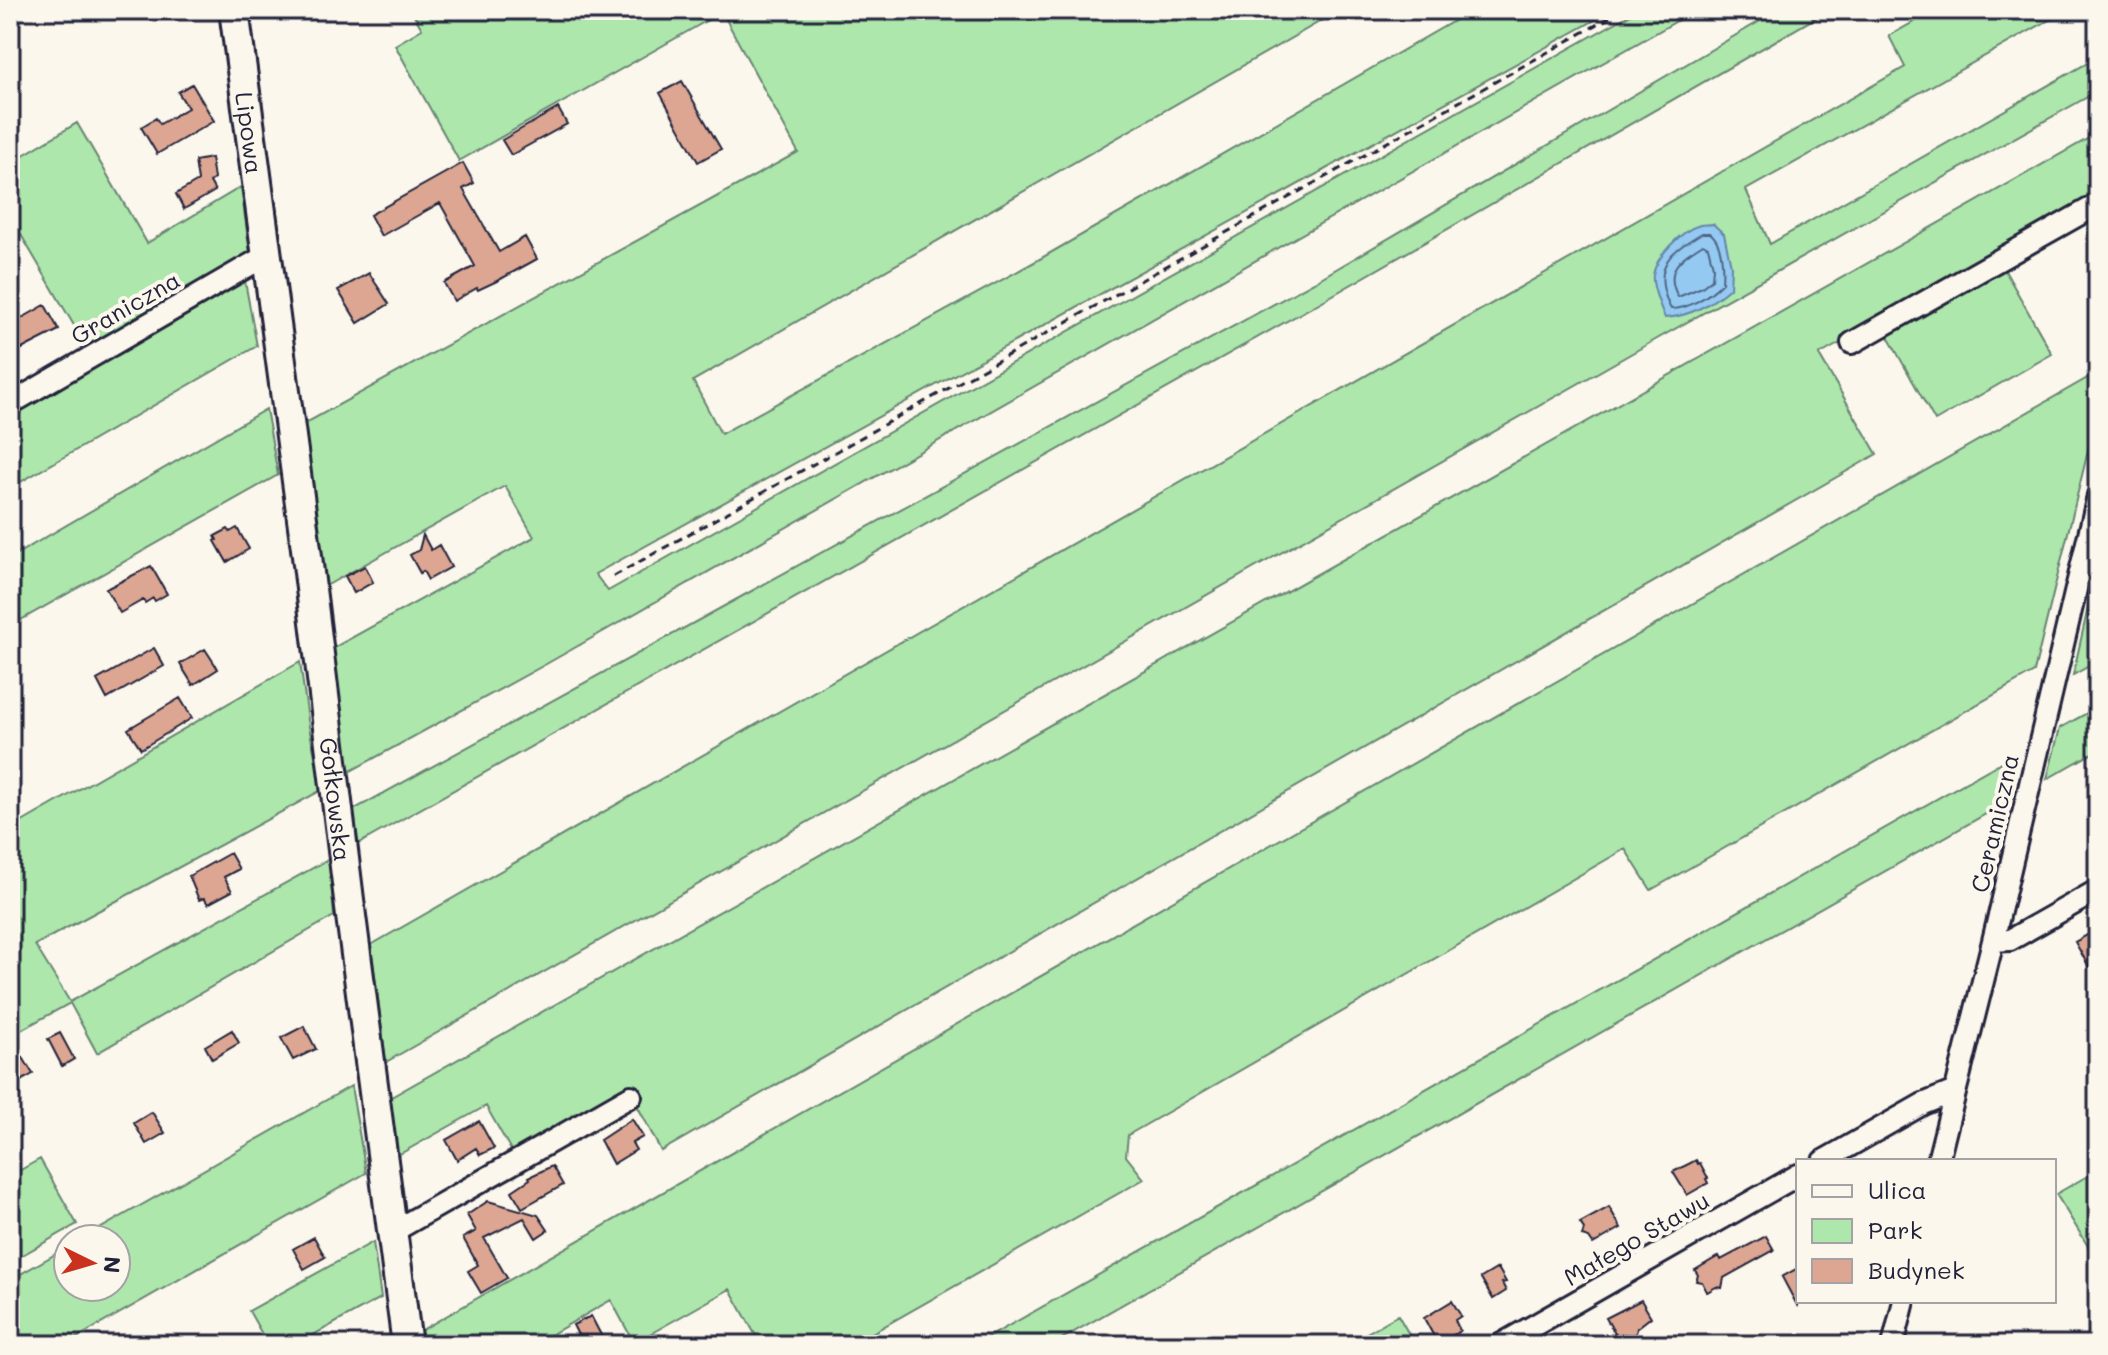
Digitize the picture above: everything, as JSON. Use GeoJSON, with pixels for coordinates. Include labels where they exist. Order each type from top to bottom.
{"type":"FeatureCollection","features":[{"type":"Feature","properties":{"kind":"street","name":"Lipowa"},"geometry":{"type":"LineString","coordinates":[[234,10],[267,255]]}},
{"type":"Feature","properties":{"kind":"street"},"geometry":{"type":"LineString","coordinates":[[1852,343],[2098,204]]}},
{"type":"Feature","properties":{"kind":"street","name":"Graniczna"},"geometry":{"type":"LineString","coordinates":[[10,404],[267,255]]}},
{"type":"Feature","properties":{"kind":"street","name":"Gołkowska"},"geometry":{"type":"LineString","coordinates":[[267,255],[407,1345]]}},
{"type":"Feature","properties":{"kind":"street","name":"Ceramiczna"},"geometry":{"type":"LineString","coordinates":[[1938,1159],[2098,496]]}},
{"type":"Feature","properties":{"kind":"street"},"geometry":{"type":"LineString","coordinates":[[1993,941],[2010,940],[2098,890]]}},
{"type":"Feature","properties":{"kind":"street"},"geometry":{"type":"LineString","coordinates":[[1827,1159],[1923,1104],[1955,1091]]}},
{"type":"Feature","properties":{"kind":"street"},"geometry":{"type":"LineString","coordinates":[[391,1230],[631,1096]]}},
{"type":"Feature","properties":{"kind":"street","name":"Małego Stawu"},"geometry":{"type":"LineString","coordinates":[[1500,1345],[1796,1176]]}},
{"type":"Feature","properties":{"kind":"street"},"geometry":{"type":"LineString","coordinates":[[1893,1345],[1904,1303]]}},
{"type":"Feature","properties":{"kind":"path"},"geometry":{"type":"LineString","coordinates":[[614,576],[1623,10]]}},
{"type":"Feature","properties":{"kind":"green space"},"geometry":{"type":"Polygon","coordinates":[[[411,10],[1340,10],[693,381],[721,434],[1038,260],[1473,10],[1613,10],[595,574],[608,591],[1638,10],[1696,10],[548,663],[349,772],[333,648],[534,537],[505,486],[324,587],[302,425],[798,152],[722,12],[459,161],[395,45],[422,29],[411,10]]]}},
{"type":"Feature","properties":{"kind":"green space"},"geometry":{"type":"Polygon","coordinates":[[[1779,10],[1829,10],[1326,299],[358,844],[353,810],[1314,282],[1779,10]]]}},
{"type":"Feature","properties":{"kind":"green space"},"geometry":{"type":"Polygon","coordinates":[[[1935,10],[2067,10],[1746,190],[1770,244],[2098,57],[2098,91],[386,1062],[371,945],[1905,67],[1889,36],[1935,10]]]}},
{"type":"Feature","properties":{"kind":"green space"},"geometry":{"type":"Polygon","coordinates":[[[77,123],[147,243],[241,187],[250,254],[86,346],[10,216],[10,163],[77,123]]]}},
{"type":"Feature","properties":{"kind":"green space"},"geometry":{"type":"Polygon","coordinates":[[[2098,133],[2098,197],[1819,355],[1877,454],[661,1151],[627,1086],[512,1152],[486,1106],[398,1155],[386,1100],[2098,133]]]}},
{"type":"Feature","properties":{"kind":"green space"},"geometry":{"type":"Polygon","coordinates":[[[2004,269],[2052,354],[1935,421],[1887,335],[2004,269]]]}},
{"type":"Feature","properties":{"kind":"green space"},"geometry":{"type":"Polygon","coordinates":[[[244,276],[257,346],[10,488],[10,412],[244,276]]]}},
{"type":"Feature","properties":{"kind":"green space"},"geometry":{"type":"Polygon","coordinates":[[[2098,372],[2098,410],[2034,672],[1651,890],[1625,849],[1128,1135],[1126,1156],[1144,1179],[851,1345],[761,1345],[730,1289],[634,1343],[611,1300],[533,1345],[422,1345],[420,1331],[2098,372]]]}},
{"type":"Feature","properties":{"kind":"green space"},"geometry":{"type":"Polygon","coordinates":[[[266,409],[278,475],[10,626],[10,558],[266,409]]]}},
{"type":"Feature","properties":{"kind":"green space"},"geometry":{"type":"Polygon","coordinates":[[[2098,563],[2098,661],[2073,675],[2098,563]]]}},
{"type":"Feature","properties":{"kind":"green space"},"geometry":{"type":"Polygon","coordinates":[[[300,662],[322,790],[35,945],[70,1002],[329,859],[334,916],[97,1053],[70,1003],[10,1036],[10,829],[300,662]]]}},
{"type":"Feature","properties":{"kind":"green space"},"geometry":{"type":"Polygon","coordinates":[[[2098,707],[2098,750],[2047,779],[2060,728],[2098,707]]]}},
{"type":"Feature","properties":{"kind":"green space"},"geometry":{"type":"Polygon","coordinates":[[[2014,755],[2005,803],[1051,1345],[975,1345],[2014,755]]]}},
{"type":"Feature","properties":{"kind":"green space"},"geometry":{"type":"Polygon","coordinates":[[[351,1086],[366,1173],[64,1345],[10,1345],[10,1280],[52,1256],[52,1303],[132,1303],[132,1223],[110,1223],[351,1086]]]}},
{"type":"Feature","properties":{"kind":"green space"},"geometry":{"type":"Polygon","coordinates":[[[40,1159],[76,1223],[52,1223],[52,1238],[10,1262],[10,1176],[40,1159]]]}},
{"type":"Feature","properties":{"kind":"green space"},"geometry":{"type":"Polygon","coordinates":[[[2098,1170],[2098,1254],[2094,1256],[2056,1194],[2098,1170]]]}},
{"type":"Feature","properties":{"kind":"green space"},"geometry":{"type":"Polygon","coordinates":[[[373,1242],[381,1298],[295,1345],[268,1345],[249,1311],[373,1242]]]}},
{"type":"Feature","properties":{"kind":"green space"},"geometry":{"type":"Polygon","coordinates":[[[1398,1315],[1415,1345],[1346,1345],[1398,1315]]]}},
{"type":"Feature","properties":{"kind":"water"},"geometry":{"type":"Polygon","coordinates":[[[1713,224],[1724,234],[1731,266],[1730,288],[1700,308],[1665,318],[1653,280],[1659,260],[1685,232],[1700,225],[1713,224]]]}},
{"type":"Feature","properties":{"kind":"building"},"geometry":{"type":"Polygon","coordinates":[[[682,81],[721,149],[698,162],[660,93],[682,81]]]}},
{"type":"Feature","properties":{"kind":"building"},"geometry":{"type":"Polygon","coordinates":[[[192,84],[214,121],[157,154],[141,127],[156,118],[160,124],[188,108],[178,92],[192,84]]]}},
{"type":"Feature","properties":{"kind":"building"},"geometry":{"type":"Polygon","coordinates":[[[558,108],[567,124],[511,155],[502,140],[558,108]]]}},
{"type":"Feature","properties":{"kind":"building"},"geometry":{"type":"Polygon","coordinates":[[[211,158],[214,179],[210,182],[215,191],[184,209],[176,194],[198,181],[195,161],[211,158]]]}},
{"type":"Feature","properties":{"kind":"building"},"geometry":{"type":"Polygon","coordinates":[[[463,163],[474,183],[463,189],[499,252],[525,237],[537,259],[454,301],[444,283],[475,266],[440,203],[381,236],[370,215],[463,163]]]}},
{"type":"Feature","properties":{"kind":"building"},"geometry":{"type":"Polygon","coordinates":[[[369,273],[389,304],[358,323],[338,290],[369,273]]]}},
{"type":"Feature","properties":{"kind":"building"},"geometry":{"type":"Polygon","coordinates":[[[45,305],[59,330],[10,355],[10,320],[20,315],[22,318],[45,305]]]}},
{"type":"Feature","properties":{"kind":"building"},"geometry":{"type":"Polygon","coordinates":[[[237,528],[249,549],[227,562],[215,536],[237,528]]]}},
{"type":"Feature","properties":{"kind":"building"},"geometry":{"type":"Polygon","coordinates":[[[423,535],[431,550],[439,545],[451,567],[428,580],[423,571],[420,573],[410,555],[419,550],[423,535]]]}},
{"type":"Feature","properties":{"kind":"building"},"geometry":{"type":"Polygon","coordinates":[[[151,566],[167,594],[155,601],[153,598],[145,603],[143,600],[120,613],[106,589],[151,566]]]}},
{"type":"Feature","properties":{"kind":"building"},"geometry":{"type":"Polygon","coordinates":[[[365,566],[373,582],[354,593],[345,576],[365,566]]]}},
{"type":"Feature","properties":{"kind":"building"},"geometry":{"type":"Polygon","coordinates":[[[154,648],[164,666],[107,699],[97,680],[154,648]]]}},
{"type":"Feature","properties":{"kind":"building"},"geometry":{"type":"Polygon","coordinates":[[[205,649],[218,669],[193,685],[180,664],[205,649]]]}},
{"type":"Feature","properties":{"kind":"building"},"geometry":{"type":"Polygon","coordinates":[[[180,698],[192,718],[141,749],[128,729],[180,698]]]}},
{"type":"Feature","properties":{"kind":"building"},"geometry":{"type":"Polygon","coordinates":[[[230,853],[239,869],[224,877],[232,891],[208,904],[204,898],[199,900],[189,876],[230,853]]]}},
{"type":"Feature","properties":{"kind":"building"},"geometry":{"type":"Polygon","coordinates":[[[2098,929],[2098,962],[2089,967],[2075,942],[2098,929]]]}},
{"type":"Feature","properties":{"kind":"building"},"geometry":{"type":"Polygon","coordinates":[[[304,1026],[316,1049],[293,1060],[281,1038],[304,1026]]]}},
{"type":"Feature","properties":{"kind":"building"},"geometry":{"type":"Polygon","coordinates":[[[232,1030],[239,1043],[212,1059],[205,1046],[232,1030]]]}},
{"type":"Feature","properties":{"kind":"building"},"geometry":{"type":"Polygon","coordinates":[[[60,1033],[74,1059],[62,1066],[48,1039],[60,1033]]]}},
{"type":"Feature","properties":{"kind":"building"},"geometry":{"type":"Polygon","coordinates":[[[19,1051],[33,1074],[10,1087],[10,1057],[19,1051]]]}},
{"type":"Feature","properties":{"kind":"building"},"geometry":{"type":"Polygon","coordinates":[[[152,1112],[165,1133],[146,1144],[134,1123],[152,1112]]]}},
{"type":"Feature","properties":{"kind":"building"},"geometry":{"type":"Polygon","coordinates":[[[632,1119],[643,1137],[632,1143],[636,1150],[613,1164],[600,1140],[632,1119]]]}},
{"type":"Feature","properties":{"kind":"building"},"geometry":{"type":"Polygon","coordinates":[[[479,1121],[494,1148],[480,1155],[476,1148],[457,1160],[446,1140],[479,1121]]]}},
{"type":"Feature","properties":{"kind":"building"},"geometry":{"type":"Polygon","coordinates":[[[1696,1160],[1708,1183],[1687,1195],[1673,1172],[1696,1160]]]}},
{"type":"Feature","properties":{"kind":"building"},"geometry":{"type":"Polygon","coordinates":[[[552,1166],[563,1185],[522,1208],[512,1191],[529,1177],[552,1166]]]}},
{"type":"Feature","properties":{"kind":"building"},"geometry":{"type":"Polygon","coordinates":[[[488,1201],[538,1215],[548,1230],[536,1238],[524,1218],[484,1238],[507,1278],[481,1293],[468,1271],[478,1265],[463,1238],[476,1231],[467,1215],[488,1201]]]}},
{"type":"Feature","properties":{"kind":"building"},"geometry":{"type":"Polygon","coordinates":[[[1609,1207],[1621,1228],[1593,1244],[1589,1238],[1582,1236],[1584,1229],[1580,1223],[1609,1207]]]}},
{"type":"Feature","properties":{"kind":"building"},"geometry":{"type":"Polygon","coordinates":[[[1766,1236],[1774,1250],[1724,1278],[1722,1288],[1716,1287],[1707,1292],[1702,1282],[1696,1281],[1698,1275],[1695,1270],[1766,1236]]]}},
{"type":"Feature","properties":{"kind":"building"},"geometry":{"type":"Polygon","coordinates":[[[314,1237],[325,1257],[304,1269],[293,1249],[314,1237]]]}},
{"type":"Feature","properties":{"kind":"building"},"geometry":{"type":"Polygon","coordinates":[[[1498,1268],[1506,1282],[1502,1283],[1506,1291],[1493,1299],[1481,1278],[1498,1268]]]}},
{"type":"Feature","properties":{"kind":"building"},"geometry":{"type":"Polygon","coordinates":[[[1796,1269],[1798,1307],[1782,1277],[1796,1269]]]}},
{"type":"Feature","properties":{"kind":"building"},"geometry":{"type":"Polygon","coordinates":[[[1641,1300],[1651,1317],[1630,1337],[1625,1334],[1618,1339],[1606,1318],[1641,1300]]]}},
{"type":"Feature","properties":{"kind":"building"},"geometry":{"type":"Polygon","coordinates":[[[1452,1301],[1461,1316],[1455,1320],[1460,1331],[1438,1344],[1424,1318],[1452,1301]]]}},
{"type":"Feature","properties":{"kind":"building"},"geometry":{"type":"Polygon","coordinates":[[[591,1316],[603,1339],[593,1345],[583,1345],[573,1325],[591,1316]]]}}]}
